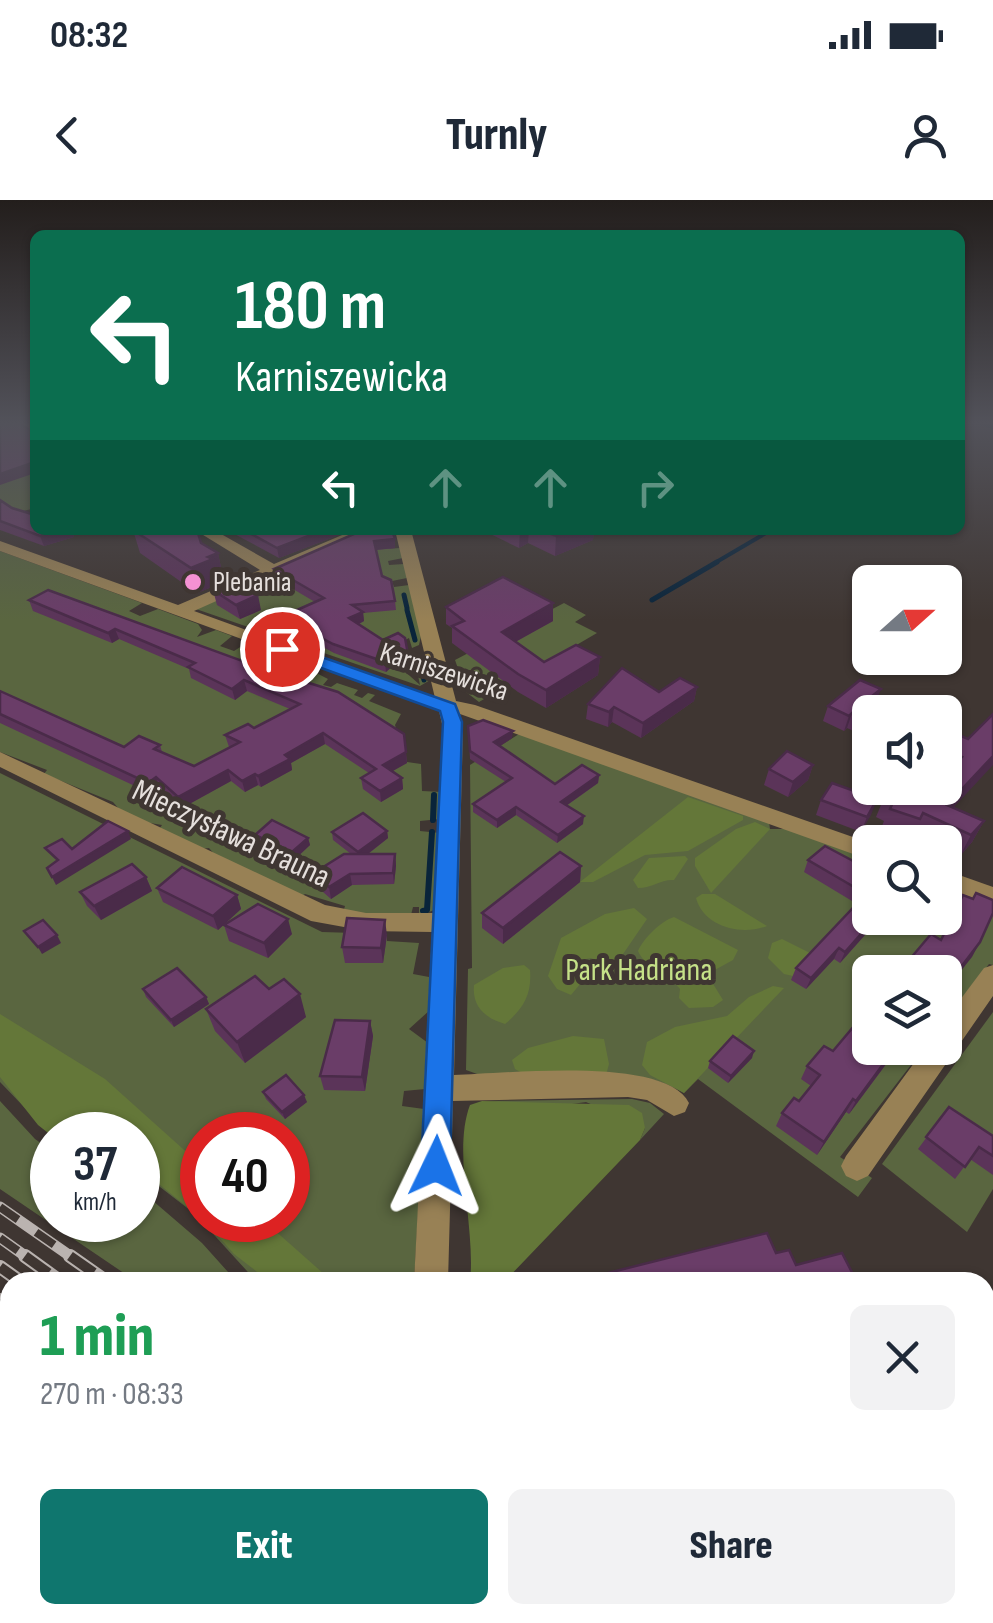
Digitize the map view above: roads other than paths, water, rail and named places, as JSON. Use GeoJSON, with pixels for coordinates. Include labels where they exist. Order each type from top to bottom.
{"type":"FeatureCollection","features":[{"type":"Feature","properties":{"kind":"street"},"geometry":{"type":"LineString","coordinates":[[212,535],[272,570]]}},
{"type":"Feature","properties":{"kind":"street"},"geometry":{"type":"LineString","coordinates":[[179,611],[355,535]]}},
{"type":"Feature","properties":{"kind":"street"},"geometry":{"type":"LineString","coordinates":[[404,535],[453,734],[430,1272]]}},
{"type":"Feature","properties":{"kind":"street","name":"Karniszewicka"},"geometry":{"type":"LineString","coordinates":[[0,546],[448,708],[468,710],[852,846]]}},
{"type":"Feature","properties":{"kind":"street","name":"Mieczysława Brauna"},"geometry":{"type":"LineString","coordinates":[[0,759],[320,914],[366,922],[446,923]]}},
{"type":"Feature","properties":{"kind":"street"},"geometry":{"type":"LineString","coordinates":[[962,885],[993,896]]}},
{"type":"Feature","properties":{"kind":"street"},"geometry":{"type":"LineString","coordinates":[[962,1018],[993,975]]}},
{"type":"Feature","properties":{"kind":"street"},"geometry":{"type":"LineString","coordinates":[[857,1166],[929,1065]]}},
{"type":"Feature","properties":{"kind":"street"},"geometry":{"type":"LineString","coordinates":[[439,1088],[628,1084],[654,1089],[674,1103]]}},
{"type":"Feature","properties":{"kind":"waterway"},"geometry":{"type":"LineString","coordinates":[[713,564],[762,535]]}},
{"type":"Feature","properties":{"kind":"waterway"},"geometry":{"type":"LineString","coordinates":[[652,600],[717,562]]}},
{"type":"Feature","properties":{"kind":"waterway"},"geometry":{"type":"LineString","coordinates":[[404,595],[407,608]]}},
{"type":"Feature","properties":{"kind":"waterway"},"geometry":{"type":"LineString","coordinates":[[407,610],[415,640]]}},
{"type":"Feature","properties":{"kind":"waterway"},"geometry":{"type":"LineString","coordinates":[[420,665],[424,680]]}},
{"type":"Feature","properties":{"kind":"waterway"},"geometry":{"type":"LineString","coordinates":[[433,820],[434,795]]}},
{"type":"Feature","properties":{"kind":"waterway"},"geometry":{"type":"LineString","coordinates":[[423,911],[427,910],[432,832]]}},
{"type":"Feature","properties":{"kind":"railway"},"geometry":{"type":"LineString","coordinates":[[0,1207],[73,1258]]}},
{"type":"Feature","properties":{"kind":"railway"},"geometry":{"type":"LineString","coordinates":[[0,1238],[28,1258]]}},
{"type":"Feature","properties":{"kind":"railway"},"geometry":{"type":"LineString","coordinates":[[25,1256],[47,1272]]}},
{"type":"Feature","properties":{"kind":"railway"},"geometry":{"type":"LineString","coordinates":[[70,1256],[93,1272]]}},
{"type":"Feature","properties":{"kind":"railway"},"geometry":{"type":"LineString","coordinates":[[0,1267],[7,1272]]}},
{"type":"Feature","properties":{"kind":"place","name":"Plebania"},"geometry":{"type":"Point","coordinates":[193,582]}},
{"type":"Feature","properties":{"kind":"park label","name":"Park Hadriana"},"geometry":{"type":"Point","coordinates":[639,970]}}]}
